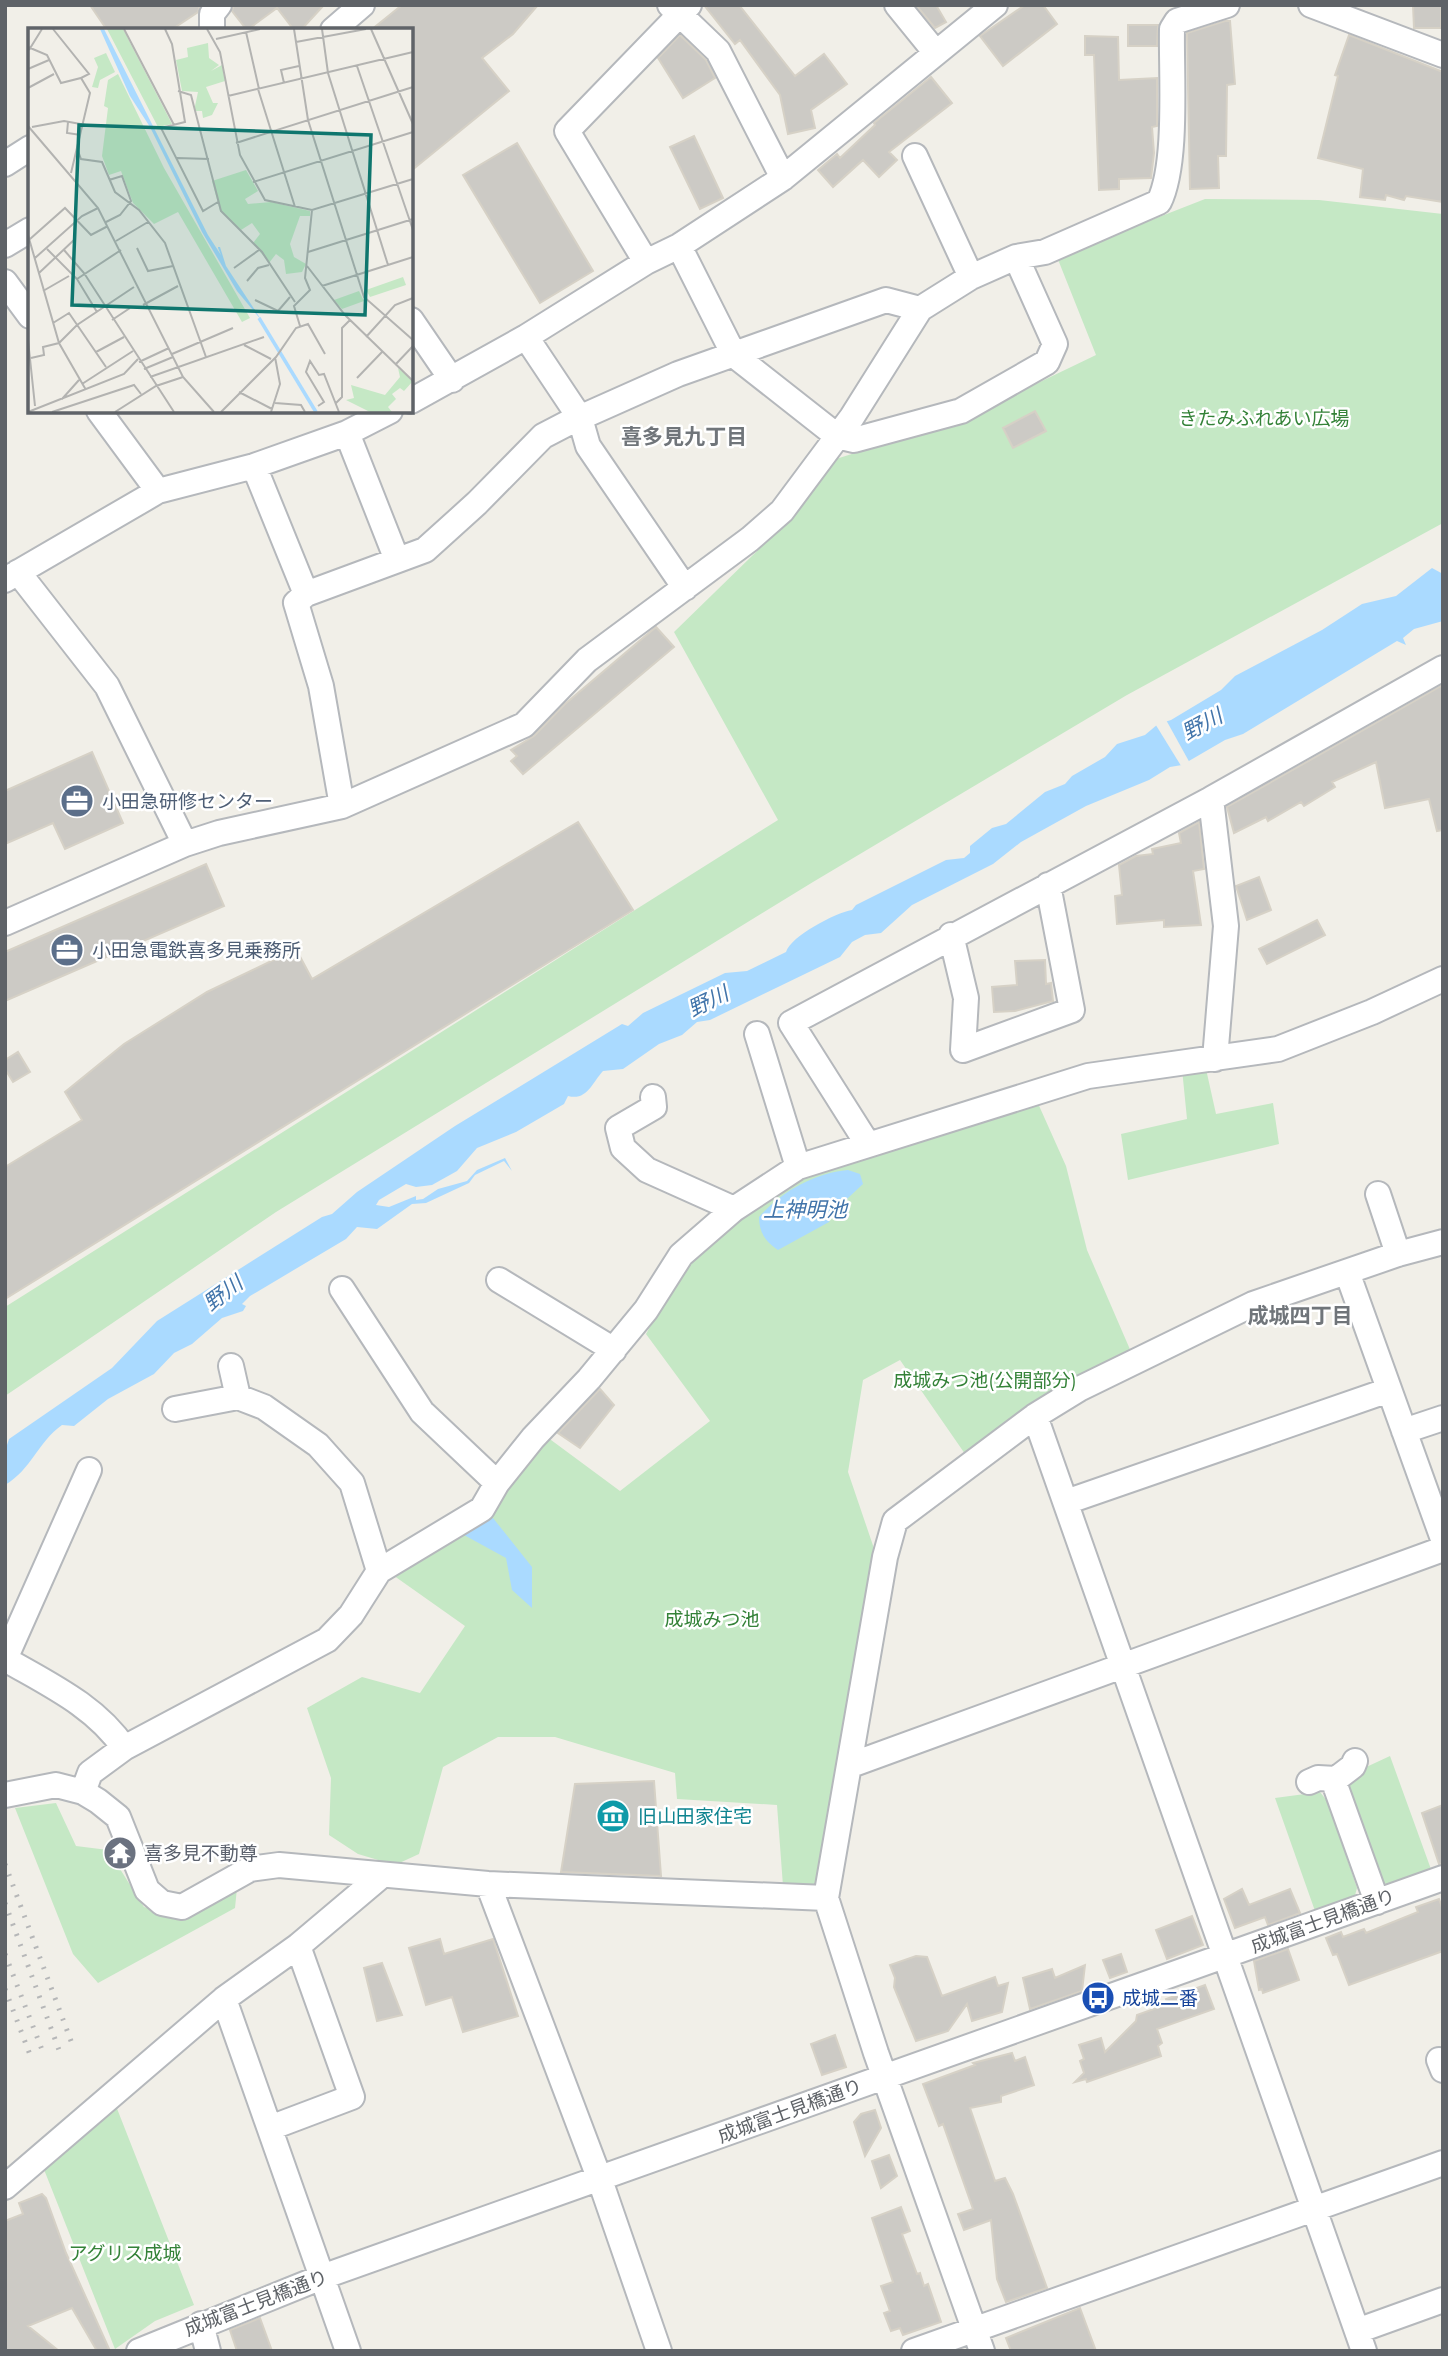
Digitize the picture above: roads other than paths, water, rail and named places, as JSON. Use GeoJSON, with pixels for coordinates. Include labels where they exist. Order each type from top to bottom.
{"type":"FeatureCollection","features":[{"type":"Feature","properties":{"kind":"street"},"geometry":{"type":"LineString","coordinates":[[212,28],[212,14],[219,5]]}},
{"type":"Feature","properties":{"kind":"street"},"geometry":{"type":"LineString","coordinates":[[335,28],[362,5]]}},
{"type":"Feature","properties":{"kind":"street"},"geometry":{"type":"LineString","coordinates":[[897,5],[936,54]]}},
{"type":"Feature","properties":{"kind":"street"},"geometry":{"type":"LineString","coordinates":[[413,400],[452,380],[646,262],[678,246],[783,178],[995,5]]}},
{"type":"Feature","properties":{"kind":"street"},"geometry":{"type":"LineString","coordinates":[[5,923],[185,844],[219,833],[342,806],[524,725],[587,660],[750,539],[782,511],[886,366],[920,309],[971,277],[1016,257],[1045,252],[1159,202],[1165,190],[1170,139],[1172,29],[1177,22],[1227,5]]}},
{"type":"Feature","properties":{"kind":"street"},"geometry":{"type":"LineString","coordinates":[[1311,5],[1367,16],[1443,55]]}},
{"type":"Feature","properties":{"kind":"street"},"geometry":{"type":"LineString","coordinates":[[646,262],[567,131],[679,9],[718,51],[783,178]]}},
{"type":"Feature","properties":{"kind":"street"},"geometry":{"type":"LineString","coordinates":[[5,164],[28,149]]}},
{"type":"Feature","properties":{"kind":"street"},"geometry":{"type":"LineString","coordinates":[[915,156],[971,277]]}},
{"type":"Feature","properties":{"kind":"street"},"geometry":{"type":"LineString","coordinates":[[5,245],[28,231]]}},
{"type":"Feature","properties":{"kind":"street"},"geometry":{"type":"LineString","coordinates":[[678,246],[734,355],[836,436],[853,440],[961,411],[1046,362],[1055,344],[1016,257]]}},
{"type":"Feature","properties":{"kind":"street"},"geometry":{"type":"LineString","coordinates":[[5,282],[28,313]]}},
{"type":"Feature","properties":{"kind":"street"},"geometry":{"type":"LineString","coordinates":[[342,806],[321,686],[296,603],[306,594],[425,550],[477,503],[543,436],[580,418],[678,374],[887,300],[920,309]]}},
{"type":"Feature","properties":{"kind":"street"},"geometry":{"type":"LineString","coordinates":[[413,323],[452,380]]}},
{"type":"Feature","properties":{"kind":"street"},"geometry":{"type":"LineString","coordinates":[[526,337],[580,418],[588,446],[685,588]]}},
{"type":"Feature","properties":{"kind":"street"},"geometry":{"type":"LineString","coordinates":[[100,413],[158,491]]}},
{"type":"Feature","properties":{"kind":"street"},"geometry":{"type":"LineString","coordinates":[[185,844],[107,686],[12,576],[158,491],[254,466],[347,433],[386,413]]}},
{"type":"Feature","properties":{"kind":"street"},"geometry":{"type":"LineString","coordinates":[[347,433],[397,560]]}},
{"type":"Feature","properties":{"kind":"street"},"geometry":{"type":"LineString","coordinates":[[254,466],[306,594]]}},
{"type":"Feature","properties":{"kind":"street"},"geometry":{"type":"LineString","coordinates":[[867,1143],[791,1023],[951,935],[1211,799],[1443,668]]}},
{"type":"Feature","properties":{"kind":"street"},"geometry":{"type":"LineString","coordinates":[[1211,799],[1226,926],[1215,1059]]}},
{"type":"Feature","properties":{"kind":"street"},"geometry":{"type":"LineString","coordinates":[[951,935],[966,998],[963,1050],[1072,1010],[1048,885]]}},
{"type":"Feature","properties":{"kind":"street"},"geometry":{"type":"LineString","coordinates":[[83,1792],[90,1773],[124,1748],[327,1640],[351,1615],[379,1571],[481,1509],[497,1483],[533,1438],[614,1350],[646,1310],[681,1255],[734,1209],[798,1167],[867,1143],[1088,1076],[1278,1049],[1372,1012],[1443,979]]}},
{"type":"Feature","properties":{"kind":"street"},"geometry":{"type":"LineString","coordinates":[[757,1034],[798,1167]]}},
{"type":"Feature","properties":{"kind":"street"},"geometry":{"type":"LineString","coordinates":[[653,1097],[654,1107],[618,1128],[623,1148],[647,1170],[734,1209]]}},
{"type":"Feature","properties":{"kind":"street"},"geometry":{"type":"LineString","coordinates":[[1378,1194],[1398,1254]]}},
{"type":"Feature","properties":{"kind":"street"},"geometry":{"type":"LineString","coordinates":[[978,2340],[885,2077],[826,1898],[885,1557],[895,1521],[1035,1416],[1079,1389],[1253,1304],[1398,1254],[1443,1242]]}},
{"type":"Feature","properties":{"kind":"street"},"geometry":{"type":"LineString","coordinates":[[1347,1272],[1443,1539]]}},
{"type":"Feature","properties":{"kind":"street"},"geometry":{"type":"LineString","coordinates":[[499,1280],[614,1350]]}},
{"type":"Feature","properties":{"kind":"street"},"geometry":{"type":"LineString","coordinates":[[342,1289],[422,1412],[497,1483]]}},
{"type":"Feature","properties":{"kind":"street"},"geometry":{"type":"LineString","coordinates":[[231,1366],[238,1397]]}},
{"type":"Feature","properties":{"kind":"street"},"geometry":{"type":"LineString","coordinates":[[1066,1502],[1389,1390]]}},
{"type":"Feature","properties":{"kind":"street"},"geometry":{"type":"LineString","coordinates":[[175,1409],[238,1397],[264,1407],[318,1445],[352,1483],[379,1571]]}},
{"type":"Feature","properties":{"kind":"street"},"geometry":{"type":"LineString","coordinates":[[1035,1416],[1361,2341],[1443,2300]]}},
{"type":"Feature","properties":{"kind":"street"},"geometry":{"type":"LineString","coordinates":[[1404,1431],[1443,1418]]}},
{"type":"Feature","properties":{"kind":"street"},"geometry":{"type":"LineString","coordinates":[[89,1470],[5,1659],[70,1696],[111,1729],[124,1748]]}},
{"type":"Feature","properties":{"kind":"street"},"geometry":{"type":"LineString","coordinates":[[851,1765],[1443,1549]]}},
{"type":"Feature","properties":{"kind":"street"},"geometry":{"type":"LineString","coordinates":[[1309,1782],[1318,1778],[1336,1779],[1353,1766],[1356,1760]]}},
{"type":"Feature","properties":{"kind":"street"},"geometry":{"type":"LineString","coordinates":[[1336,1779],[1377,1902]]}},
{"type":"Feature","properties":{"kind":"street"},"geometry":{"type":"LineString","coordinates":[[5,1795],[56,1785],[83,1792],[118,1817],[147,1890],[162,1903],[182,1907],[250,1868],[279,1865],[488,1884],[826,1898]]}},
{"type":"Feature","properties":{"kind":"street"},"geometry":{"type":"LineString","coordinates":[[5,2186],[224,1999],[298,1946],[382,1876]]}},
{"type":"Feature","properties":{"kind":"street","name":"成城富士見橋通り"},"geometry":{"type":"LineString","coordinates":[[139,2351],[204,2343],[322,2277],[1443,1878]]}},
{"type":"Feature","properties":{"kind":"street"},"geometry":{"type":"LineString","coordinates":[[488,1884],[600,2179],[659,2351]]}},
{"type":"Feature","properties":{"kind":"street"},"geometry":{"type":"LineString","coordinates":[[270,2128],[352,2098],[298,1946]]}},
{"type":"Feature","properties":{"kind":"street"},"geometry":{"type":"LineString","coordinates":[[224,1999],[348,2351]]}},
{"type":"Feature","properties":{"kind":"street"},"geometry":{"type":"LineString","coordinates":[[915,2351],[978,2340],[1315,2208],[1443,2163]]}},
{"type":"Feature","properties":{"kind":"water","name":"野川"},"geometry":{"type":"Polygon","coordinates":[[[1432,568],[1443,574],[1443,621],[1414,629],[1403,638],[1406,645],[1397,641],[1243,734],[1225,740],[1182,765],[1170,767],[1149,780],[1086,806],[1021,842],[993,864],[912,905],[881,933],[865,935],[852,942],[840,957],[710,1020],[697,1022],[682,1035],[659,1044],[623,1069],[603,1071],[585,1093],[575,1097],[568,1096],[564,1104],[516,1132],[477,1148],[457,1171],[432,1185],[416,1187],[406,1184],[379,1200],[376,1205],[389,1207],[416,1196],[416,1200],[423,1199],[438,1189],[467,1181],[477,1170],[505,1158],[512,1171],[504,1161],[475,1175],[469,1183],[426,1203],[412,1204],[377,1229],[357,1227],[346,1239],[250,1296],[242,1304],[246,1306],[243,1311],[222,1318],[192,1344],[174,1353],[154,1374],[108,1399],[74,1426],[62,1425],[46,1440],[22,1471],[5,1485],[5,1451],[9,1439],[112,1368],[157,1321],[322,1217],[332,1214],[357,1192],[455,1126],[622,1024],[628,1026],[643,1013],[725,973],[747,971],[786,952],[796,939],[825,920],[852,910],[856,905],[946,860],[964,858],[970,853],[970,846],[992,828],[1006,824],[1045,792],[1065,784],[1072,776],[1105,757],[1117,744],[1145,735],[1158,724],[1171,720],[1221,690],[1235,676],[1322,630],[1362,604],[1396,596],[1432,568]]]}},
{"type":"Feature","properties":{"kind":"water","name":"上神明池"},"geometry":{"type":"Polygon","coordinates":[[[848,1170],[860,1174],[863,1184],[834,1211],[829,1222],[778,1250],[766,1240],[759,1217],[777,1200],[799,1185],[823,1175],[848,1170]]]}},
{"type":"Feature","properties":{"kind":"water"},"geometry":{"type":"Polygon","coordinates":[[[493,1518],[532,1567],[532,1608],[512,1590],[506,1558],[464,1535],[493,1518]]]}},
{"type":"Feature","properties":{"kind":"railway"},"geometry":{"type":"LineString","coordinates":[[5,1864],[74,2049]]}},
{"type":"Feature","properties":{"kind":"railway"},"geometry":{"type":"LineString","coordinates":[[5,1903],[59,2050]]}},
{"type":"Feature","properties":{"kind":"railway"},"geometry":{"type":"LineString","coordinates":[[5,1954],[44,2055]]}},
{"type":"Feature","properties":{"kind":"railway"},"geometry":{"type":"LineString","coordinates":[[5,1989],[32,2060]]}},
{"type":"Feature","properties":{"kind":"place","name":"小田急研修センター"},"geometry":{"type":"Point","coordinates":[77,801]}},
{"type":"Feature","properties":{"kind":"place","name":"小田急電鉄喜多見乗務所"},"geometry":{"type":"Point","coordinates":[67,950]}},
{"type":"Feature","properties":{"kind":"place","name":"旧山田家住宅"},"geometry":{"type":"Point","coordinates":[613,1816]}},
{"type":"Feature","properties":{"kind":"place","name":"喜多見不動尊"},"geometry":{"type":"Point","coordinates":[120,1853]}},
{"type":"Feature","properties":{"kind":"place","name":"成城二番"},"geometry":{"type":"Point","coordinates":[1098,1998]}},
{"type":"Feature","properties":{"kind":"district","name":"喜多見九丁目"},"geometry":{"type":"Point","coordinates":[684,436]}},
{"type":"Feature","properties":{"kind":"district","name":"成城四丁目"},"geometry":{"type":"Point","coordinates":[1300,1315]}},
{"type":"Feature","properties":{"kind":"park label","name":"きたみふれあい広場"},"geometry":{"type":"Point","coordinates":[1264,418]}},
{"type":"Feature","properties":{"kind":"park label","name":"成城みつ池(公開部分)"},"geometry":{"type":"Point","coordinates":[985,1380]}},
{"type":"Feature","properties":{"kind":"park label","name":"成城みつ池"},"geometry":{"type":"Point","coordinates":[712,1619]}},
{"type":"Feature","properties":{"kind":"park label","name":"アグリス成城"},"geometry":{"type":"Point","coordinates":[125,2253]}}]}
